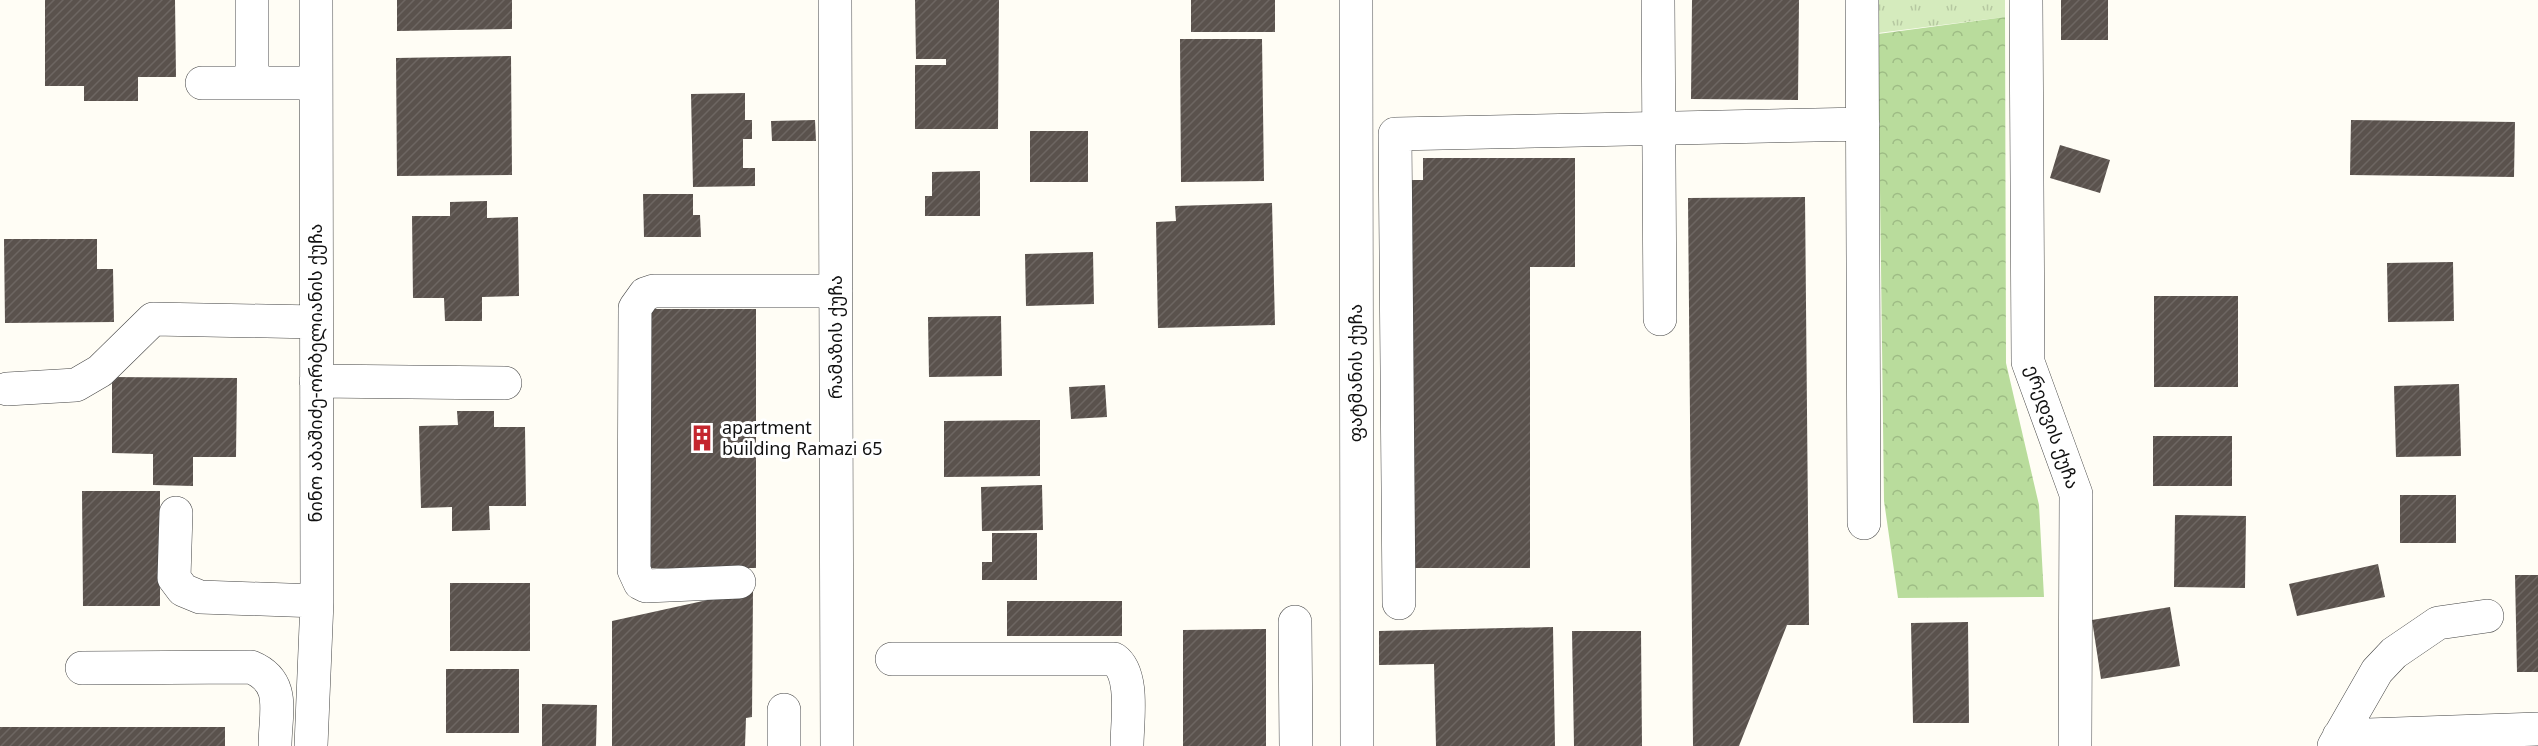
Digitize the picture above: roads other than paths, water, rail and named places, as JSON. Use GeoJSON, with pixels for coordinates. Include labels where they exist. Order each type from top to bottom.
{"type":"FeatureCollection","features":[{"type":"Feature","properties":{"kind":"street"},"geometry":{"type":"LineString","coordinates":[[252,0],[252,83]]}},
{"type":"Feature","properties":{"kind":"street","name":"ნინო აბაშიძე-ორბელიანის ქუჩა"},"geometry":{"type":"LineString","coordinates":[[311,746],[317,600],[316,0]]}},
{"type":"Feature","properties":{"kind":"street","name":"რამაზის ქუჩა"},"geometry":{"type":"LineString","coordinates":[[835,0],[837,746]]}},
{"type":"Feature","properties":{"kind":"street","name":"ფატმანის ქუჩა"},"geometry":{"type":"LineString","coordinates":[[1356,0],[1357,746]]}},
{"type":"Feature","properties":{"kind":"street"},"geometry":{"type":"LineString","coordinates":[[1658,0],[1660,319]]}},
{"type":"Feature","properties":{"kind":"street"},"geometry":{"type":"LineString","coordinates":[[1862,0],[1864,523]]}},
{"type":"Feature","properties":{"kind":"street","name":"ერედვის ქუჩა"},"geometry":{"type":"LineString","coordinates":[[2026,0],[2028,362],[2076,494],[2075,746]]}},
{"type":"Feature","properties":{"kind":"street"},"geometry":{"type":"LineString","coordinates":[[202,83],[316,83]]}},
{"type":"Feature","properties":{"kind":"street"},"geometry":{"type":"LineString","coordinates":[[1399,603],[1395,134],[1863,124]]}},
{"type":"Feature","properties":{"kind":"street"},"geometry":{"type":"LineString","coordinates":[[739,582],[646,586],[636,577],[633,570],[636,308],[645,294],[654,291],[836,291]]}},
{"type":"Feature","properties":{"kind":"street"},"geometry":{"type":"LineString","coordinates":[[7,388],[76,385],[100,371],[153,319],[316,322]]}},
{"type":"Feature","properties":{"kind":"street"},"geometry":{"type":"LineString","coordinates":[[316,381],[505,383]]}},
{"type":"Feature","properties":{"kind":"street"},"geometry":{"type":"LineString","coordinates":[[176,513],[174,578],[183,590],[200,597],[317,600]]}},
{"type":"Feature","properties":{"kind":"street"},"geometry":{"type":"LineString","coordinates":[[2337,741],[2377,671],[2394,653],[2438,623],[2487,616]]}},
{"type":"Feature","properties":{"kind":"street"},"geometry":{"type":"LineString","coordinates":[[1294,622],[1296,746]]}},
{"type":"Feature","properties":{"kind":"street"},"geometry":{"type":"LineString","coordinates":[[892,658],[1114,658],[1124,665],[1127,678],[1127,746]]}},
{"type":"Feature","properties":{"kind":"street"},"geometry":{"type":"LineString","coordinates":[[82,668],[251,667],[267,674],[276,688],[275,746]]}},
{"type":"Feature","properties":{"kind":"street"},"geometry":{"type":"LineString","coordinates":[[784,710],[784,746]]}},
{"type":"Feature","properties":{"kind":"street"},"geometry":{"type":"LineString","coordinates":[[2337,741],[2538,729]]}},
{"type":"Feature","properties":{"kind":"place","name":"apartment building Ramazi 65"},"geometry":{"type":"Point","coordinates":[702,438]}}]}
